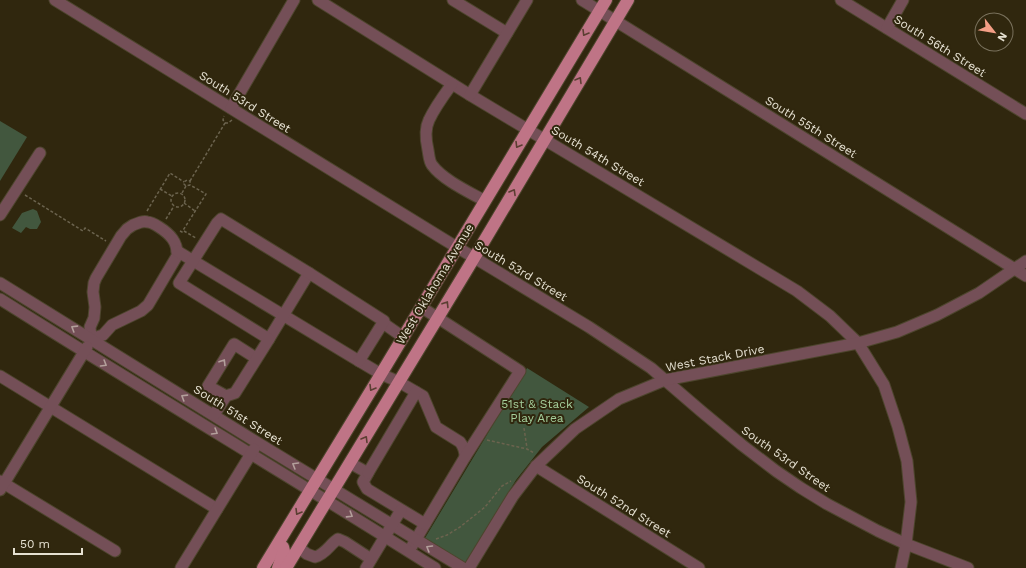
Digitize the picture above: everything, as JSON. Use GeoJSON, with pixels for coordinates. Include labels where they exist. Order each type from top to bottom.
{"type":"FeatureCollection","features":[{"type":"Feature","properties":{"kind":"main road","name":"West Oklahoma Avenue"},"geometry":{"type":"LineString","coordinates":[[286,568],[628,0]]}},
{"type":"Feature","properties":{"kind":"main road","name":"West Oklahoma Avenue"},"geometry":{"type":"LineString","coordinates":[[263,568],[404,337],[602,5]]}},
{"type":"Feature","properties":{"kind":"main road"},"geometry":{"type":"LineString","coordinates":[[278,544],[283,547],[284,551],[278,568]]}},
{"type":"Feature","properties":{"kind":"street","name":"South 53rd Street"},"geometry":{"type":"LineString","coordinates":[[55,0],[227,112],[457,247],[589,327],[651,368],[742,445],[801,488],[827,504],[878,531],[906,544],[968,568]]}},
{"type":"Feature","properties":{"kind":"street"},"geometry":{"type":"LineString","coordinates":[[227,112],[294,0]]}},
{"type":"Feature","properties":{"kind":"street","name":"South 54th Street"},"geometry":{"type":"LineString","coordinates":[[318,0],[452,84],[797,291],[830,316],[858,343],[884,385],[898,427],[907,461],[911,502],[906,544],[901,568]]}},
{"type":"Feature","properties":{"kind":"street"},"geometry":{"type":"LineString","coordinates":[[453,0],[507,33]]}},
{"type":"Feature","properties":{"kind":"street"},"geometry":{"type":"LineString","coordinates":[[470,94],[527,0]]}},
{"type":"Feature","properties":{"kind":"street","name":"South 55th Street"},"geometry":{"type":"LineString","coordinates":[[582,0],[602,5],[616,20],[1026,276]]}},
{"type":"Feature","properties":{"kind":"street","name":"South 56th Street"},"geometry":{"type":"LineString","coordinates":[[841,0],[1026,114]]}},
{"type":"Feature","properties":{"kind":"street"},"geometry":{"type":"LineString","coordinates":[[887,28],[903,0]]}},
{"type":"Feature","properties":{"kind":"street"},"geometry":{"type":"LineString","coordinates":[[452,84],[428,121],[427,147],[430,163],[438,172],[448,179],[485,201]]}},
{"type":"Feature","properties":{"kind":"street"},"geometry":{"type":"LineString","coordinates":[[0,215],[40,153]]}},
{"type":"Feature","properties":{"kind":"street"},"geometry":{"type":"LineString","coordinates":[[268,339],[179,283],[219,220],[222,220],[309,273],[384,321],[359,361]]}},
{"type":"Feature","properties":{"kind":"street"},"geometry":{"type":"LineString","coordinates":[[91,339],[103,335],[112,325],[141,311],[148,305],[176,256],[177,250],[173,238],[160,228],[148,222],[141,222],[127,229],[121,236],[94,283],[93,292],[96,307],[94,318],[90,327],[91,339],[1,485],[115,551]]}},
{"type":"Feature","properties":{"kind":"street"},"geometry":{"type":"LineString","coordinates":[[177,250],[359,361],[423,396],[434,423],[438,428],[460,442],[465,452],[465,457]]}},
{"type":"Feature","properties":{"kind":"street","name":"West Stack Drive"},"geometry":{"type":"LineString","coordinates":[[469,568],[513,496],[536,466],[575,429],[619,399],[665,380],[858,343],[897,332],[937,315],[979,293],[1026,261]]}},
{"type":"Feature","properties":{"kind":"street"},"geometry":{"type":"LineString","coordinates":[[214,415],[226,396],[235,392],[309,273]]}},
{"type":"Feature","properties":{"kind":"street","name":"South 51st Street"},"geometry":{"type":"LineString","coordinates":[[0,283],[463,568]]}},
{"type":"Feature","properties":{"kind":"street"},"geometry":{"type":"LineString","coordinates":[[0,299],[435,568]]}},
{"type":"Feature","properties":{"kind":"street"},"geometry":{"type":"LineString","coordinates":[[409,551],[465,457],[520,370],[421,307]]}},
{"type":"Feature","properties":{"kind":"street"},"geometry":{"type":"LineString","coordinates":[[382,324],[404,337]]}},
{"type":"Feature","properties":{"kind":"street"},"geometry":{"type":"LineString","coordinates":[[226,396],[208,386],[234,344],[256,358]]}},
{"type":"Feature","properties":{"kind":"street"},"geometry":{"type":"LineString","coordinates":[[0,376],[217,509]]}},
{"type":"Feature","properties":{"kind":"street"},"geometry":{"type":"LineString","coordinates":[[416,392],[363,482],[367,489],[425,524]]}},
{"type":"Feature","properties":{"kind":"street"},"geometry":{"type":"LineString","coordinates":[[181,568],[258,443]]}},
{"type":"Feature","properties":{"kind":"street"},"geometry":{"type":"LineString","coordinates":[[350,463],[368,473]]}},
{"type":"Feature","properties":{"kind":"street","name":"South 52nd Street"},"geometry":{"type":"LineString","coordinates":[[536,466],[699,568]]}},
{"type":"Feature","properties":{"kind":"street"},"geometry":{"type":"LineString","coordinates":[[299,548],[307,554],[316,557],[323,554],[338,539],[345,542],[369,564],[401,510]]}},
{"type":"Feature","properties":{"kind":"path"},"geometry":{"type":"LineString","coordinates":[[190,185],[190,181],[225,122],[223,120],[227,112]]}},
{"type":"Feature","properties":{"kind":"path"},"geometry":{"type":"LineString","coordinates":[[225,122],[228,123],[232,120]]}},
{"type":"Feature","properties":{"kind":"path"},"geometry":{"type":"LineString","coordinates":[[146,211],[170,173],[184,182],[186,186]]}},
{"type":"Feature","properties":{"kind":"path"},"geometry":{"type":"LineString","coordinates":[[184,182],[187,180],[190,181]]}},
{"type":"Feature","properties":{"kind":"path"},"geometry":{"type":"LineString","coordinates":[[182,194],[186,186],[190,185],[206,194],[183,230]]}},
{"type":"Feature","properties":{"kind":"path"},"geometry":{"type":"LineString","coordinates":[[16,189],[83,231],[85,228],[115,247]]}},
{"type":"Feature","properties":{"kind":"path"},"geometry":{"type":"LineString","coordinates":[[160,189],[172,196]]}},
{"type":"Feature","properties":{"kind":"path"},"geometry":{"type":"LineString","coordinates":[[174,206],[171,202],[172,196],[176,193],[182,194],[185,198],[184,204]]}},
{"type":"Feature","properties":{"kind":"path"},"geometry":{"type":"LineString","coordinates":[[184,204],[195,211]]}},
{"type":"Feature","properties":{"kind":"path"},"geometry":{"type":"LineString","coordinates":[[174,206],[179,207],[184,204]]}},
{"type":"Feature","properties":{"kind":"path"},"geometry":{"type":"LineString","coordinates":[[160,228],[174,206]]}},
{"type":"Feature","properties":{"kind":"path"},"geometry":{"type":"LineString","coordinates":[[176,229],[182,232],[183,230],[204,243]]}},
{"type":"Feature","properties":{"kind":"path"},"geometry":{"type":"LineString","coordinates":[[524,428],[527,449]]}},
{"type":"Feature","properties":{"kind":"path"},"geometry":{"type":"LineString","coordinates":[[477,438],[527,449],[534,453]]}},
{"type":"Feature","properties":{"kind":"path"},"geometry":{"type":"LineString","coordinates":[[436,539],[447,535],[460,527],[485,507],[502,486],[511,481]]}},
{"type":"Feature","properties":{"kind":"green space"},"geometry":{"type":"Polygon","coordinates":[[[0,121],[27,137],[0,181],[0,121]]]}},
{"type":"Feature","properties":{"kind":"green space"},"geometry":{"type":"Polygon","coordinates":[[[33,209],[37,211],[41,222],[37,229],[30,229],[26,227],[21,233],[12,228],[22,213],[33,209]]]}},
{"type":"Feature","properties":{"kind":"green space","name":"51st & Stack Play Area"},"geometry":{"type":"Polygon","coordinates":[[[527,368],[589,407],[542,447],[516,480],[465,563],[425,538],[527,368]]]}}]}
